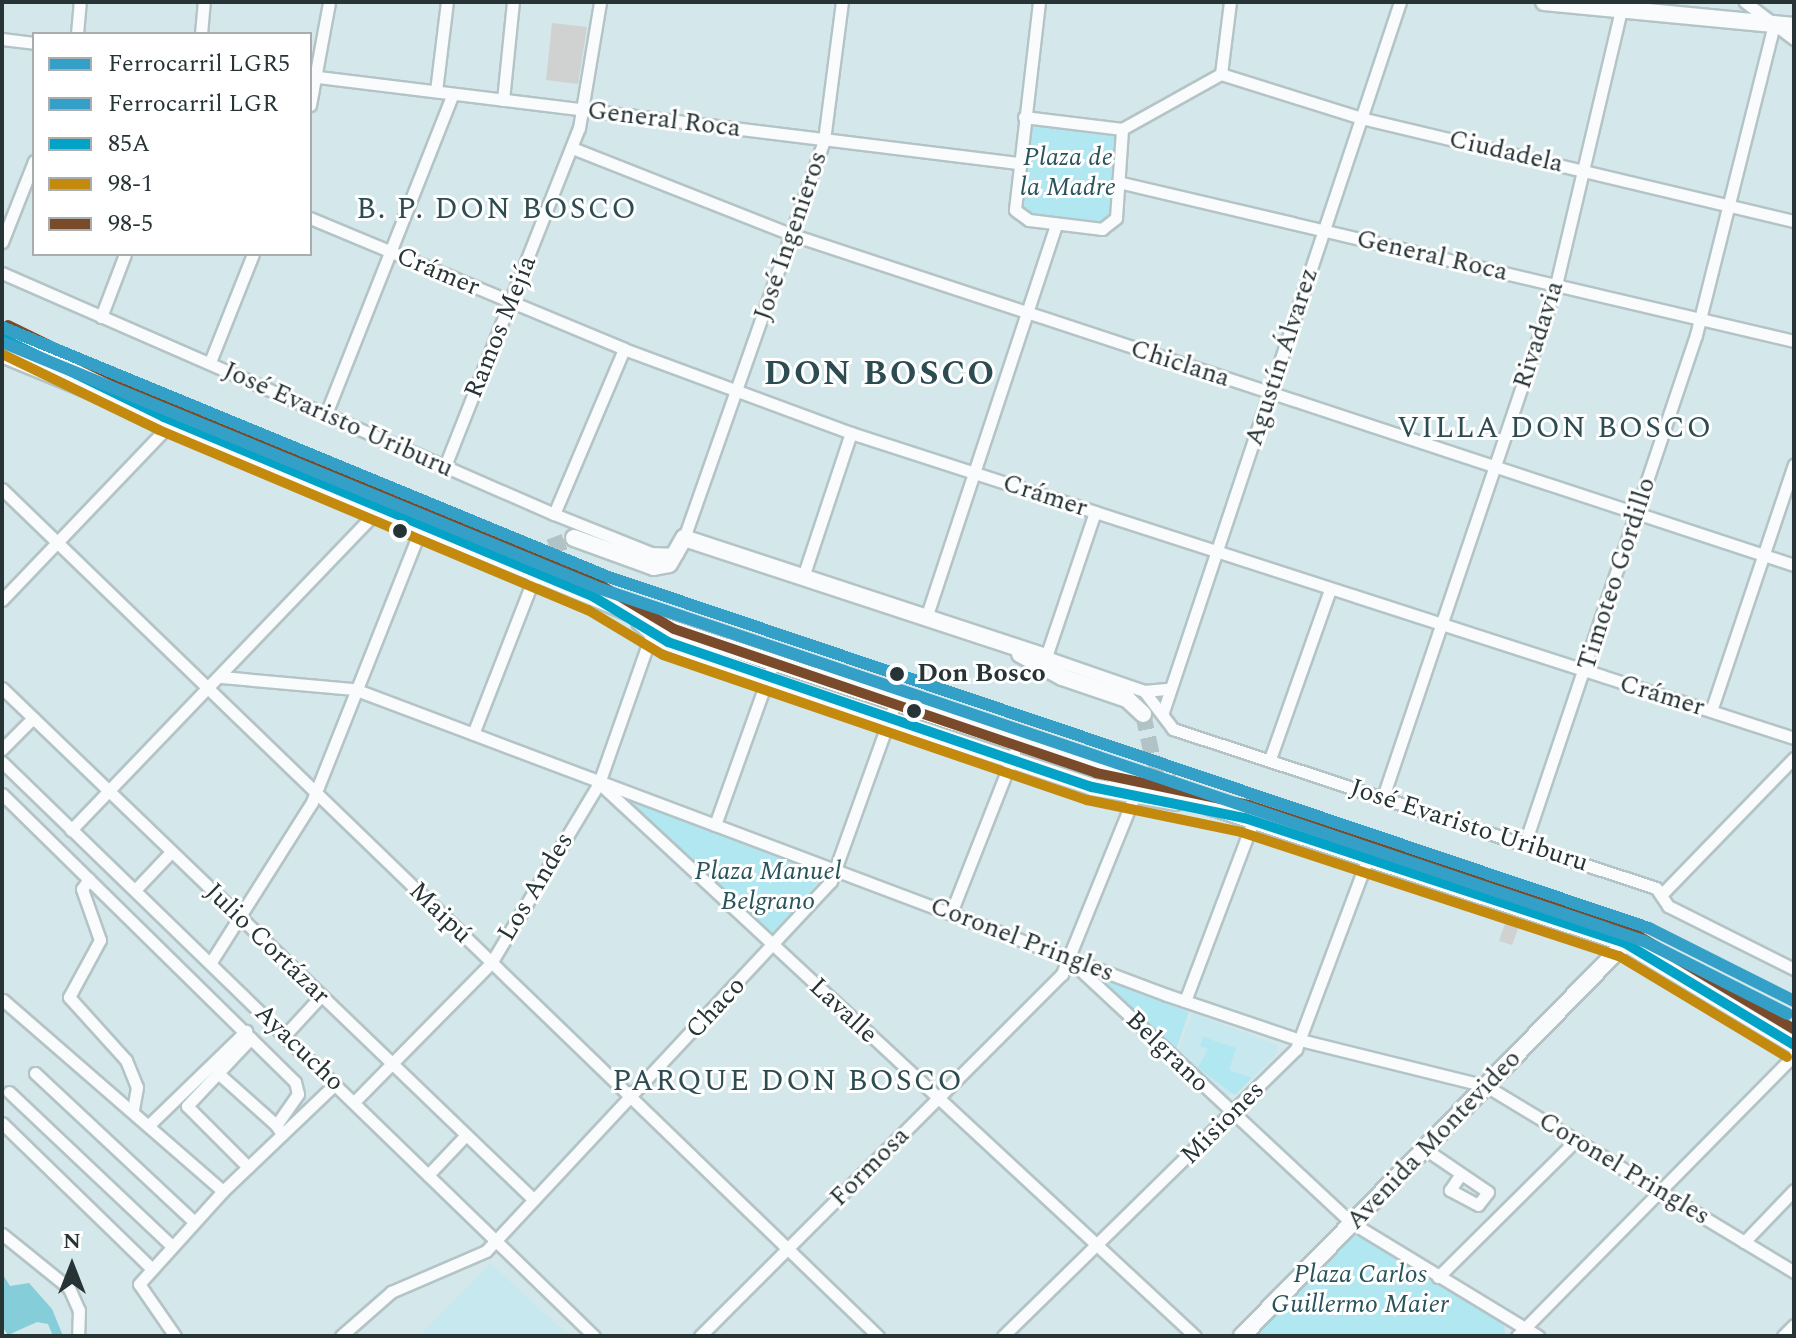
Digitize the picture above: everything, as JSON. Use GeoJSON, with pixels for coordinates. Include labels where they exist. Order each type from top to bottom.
{"type":"FeatureCollection","features":[{"type":"Feature","properties":{"kind":"main road"},"geometry":{"type":"LineString","coordinates":[[1544,2],[1623,6],[1794,26]]}},
{"type":"Feature","properties":{"kind":"main road"},"geometry":{"type":"LineString","coordinates":[[2,338],[169,419]]}},
{"type":"Feature","properties":{"kind":"main road"},"geometry":{"type":"LineString","coordinates":[[2,354],[169,419],[594,597],[735,650],[770,671]]}},
{"type":"Feature","properties":{"kind":"main road"},"geometry":{"type":"LineString","coordinates":[[348,493],[392,499],[527,556]]}},
{"type":"Feature","properties":{"kind":"main road"},"geometry":{"type":"LineString","coordinates":[[574,538],[654,567],[681,546]]}},
{"type":"Feature","properties":{"kind":"main road","name":"José Evaristo Uriburu"},"geometry":{"type":"LineString","coordinates":[[681,546],[803,577],[1046,657]]}},
{"type":"Feature","properties":{"kind":"main road"},"geometry":{"type":"LineString","coordinates":[[594,597],[653,630],[668,642],[770,671],[1014,752],[1249,820],[1625,943],[1794,1045]]}},
{"type":"Feature","properties":{"kind":"main road"},"geometry":{"type":"LineString","coordinates":[[668,642],[682,639],[731,655],[735,650]]}},
{"type":"Feature","properties":{"kind":"main road"},"geometry":{"type":"LineString","coordinates":[[1005,644],[1039,667],[1127,699],[1143,714]]}},
{"type":"Feature","properties":{"kind":"main road"},"geometry":{"type":"LineString","coordinates":[[1170,781],[1288,823],[1346,853]]}},
{"type":"Feature","properties":{"kind":"main road","name":"Avenida Montevideo"},"geometry":{"type":"LineString","coordinates":[[1242,1336],[1625,943]]}},
{"type":"Feature","properties":{"kind":"street"},"geometry":{"type":"LineString","coordinates":[[77,32],[80,2]]}},
{"type":"Feature","properties":{"kind":"street"},"geometry":{"type":"LineString","coordinates":[[201,32],[204,2]]}},
{"type":"Feature","properties":{"kind":"street"},"geometry":{"type":"LineString","coordinates":[[314,77],[329,2]]}},
{"type":"Feature","properties":{"kind":"street"},"geometry":{"type":"LineString","coordinates":[[436,91],[447,2]]}},
{"type":"Feature","properties":{"kind":"street"},"geometry":{"type":"LineString","coordinates":[[503,100],[513,2]]}},
{"type":"Feature","properties":{"kind":"street","name":"Ramos Mejía"},"geometry":{"type":"LineString","coordinates":[[445,466],[572,148],[585,109],[600,2]]}},
{"type":"Feature","properties":{"kind":"street","name":"José Ingenieros"},"geometry":{"type":"LineString","coordinates":[[681,546],[824,140],[842,2]]}},
{"type":"Feature","properties":{"kind":"street"},"geometry":{"type":"LineString","coordinates":[[1039,2],[1018,163],[1015,210],[1022,218],[1108,228],[1116,218],[1122,129]]}},
{"type":"Feature","properties":{"kind":"street"},"geometry":{"type":"LineString","coordinates":[[1024,117],[1122,129],[1221,74],[1230,2]]}},
{"type":"Feature","properties":{"kind":"street","name":"Agustín Álvarez"},"geometry":{"type":"LineString","coordinates":[[1163,712],[1400,2]]}},
{"type":"Feature","properties":{"kind":"street"},"geometry":{"type":"LineString","coordinates":[[1745,2],[1794,39]]}},
{"type":"Feature","properties":{"kind":"street","name":"Rivadavia"},"geometry":{"type":"LineString","coordinates":[[1383,797],[1556,285],[1623,6]]}},
{"type":"Feature","properties":{"kind":"street","name":"Timoteo Gordillo"},"geometry":{"type":"LineString","coordinates":[[1525,843],[1585,673],[1700,319],[1774,24]]}},
{"type":"Feature","properties":{"kind":"street"},"geometry":{"type":"LineString","coordinates":[[2,39],[32,43]]}},
{"type":"Feature","properties":{"kind":"street","name":"Ciudadela"},"geometry":{"type":"LineString","coordinates":[[1221,74],[1361,118],[1794,221]]}},
{"type":"Feature","properties":{"kind":"street","name":"General Roca"},"geometry":{"type":"LineString","coordinates":[[314,77],[1018,163]]}},
{"type":"Feature","properties":{"kind":"street"},"geometry":{"type":"LineString","coordinates":[[326,414],[453,94]]}},
{"type":"Feature","properties":{"kind":"street","name":"Chiclana"},"geometry":{"type":"LineString","coordinates":[[572,148],[793,235],[1495,469],[1794,565]]}},
{"type":"Feature","properties":{"kind":"street"},"geometry":{"type":"LineString","coordinates":[[2,242],[32,166]]}},
{"type":"Feature","properties":{"kind":"street","name":"General Roca"},"geometry":{"type":"LineString","coordinates":[[1118,182],[1794,341]]}},
{"type":"Feature","properties":{"kind":"street","name":"Crámer"},"geometry":{"type":"LineString","coordinates":[[312,219],[624,349],[851,433],[973,471],[1329,592],[1794,738]]}},
{"type":"Feature","properties":{"kind":"street"},"geometry":{"type":"LineString","coordinates":[[926,618],[1024,313],[1056,224]]}},
{"type":"Feature","properties":{"kind":"street"},"geometry":{"type":"LineString","coordinates":[[101,317],[124,256]]}},
{"type":"Feature","properties":{"kind":"street"},"geometry":{"type":"LineString","coordinates":[[210,362],[252,256]]}},
{"type":"Feature","properties":{"kind":"street","name":"José Evaristo Uriburu"},"geometry":{"type":"LineString","coordinates":[[2,273],[554,514],[651,553],[681,546]]}},
{"type":"Feature","properties":{"kind":"street"},"geometry":{"type":"LineString","coordinates":[[554,514],[624,349]]}},
{"type":"Feature","properties":{"kind":"street"},"geometry":{"type":"LineString","coordinates":[[2,600],[57,544],[169,419]]}},
{"type":"Feature","properties":{"kind":"street"},"geometry":{"type":"LineString","coordinates":[[803,577],[851,433]]}},
{"type":"Feature","properties":{"kind":"street"},"geometry":{"type":"LineString","coordinates":[[1711,711],[1794,465]]}},
{"type":"Feature","properties":{"kind":"street","name":"Maipú"},"geometry":{"type":"LineString","coordinates":[[2,489],[878,1336]]}},
{"type":"Feature","properties":{"kind":"street"},"geometry":{"type":"LineString","coordinates":[[71,830],[380,508]]}},
{"type":"Feature","properties":{"kind":"street"},"geometry":{"type":"LineString","coordinates":[[1046,657],[1095,512]]}},
{"type":"Feature","properties":{"kind":"street"},"geometry":{"type":"LineString","coordinates":[[211,962],[316,792],[354,689],[422,526]]}},
{"type":"Feature","properties":{"kind":"street"},"geometry":{"type":"LineString","coordinates":[[473,734],[536,572]]}},
{"type":"Feature","properties":{"kind":"street"},"geometry":{"type":"LineString","coordinates":[[1270,759],[1329,592]]}},
{"type":"Feature","properties":{"kind":"street","name":"Los Andes"},"geometry":{"type":"LineString","coordinates":[[354,1102],[491,963],[599,783],[653,630]]}},
{"type":"Feature","properties":{"kind":"street","name":"José Evaristo Uriburu"},"geometry":{"type":"LineString","coordinates":[[1046,657],[1144,691],[1169,689]]}},
{"type":"Feature","properties":{"kind":"street"},"geometry":{"type":"LineString","coordinates":[[715,825],[770,671]]}},
{"type":"Feature","properties":{"kind":"street","name":"Coronel Pringles"},"geometry":{"type":"LineString","coordinates":[[221,677],[354,689],[1185,1001],[1300,1040],[1486,1086],[1794,1272]]}},
{"type":"Feature","properties":{"kind":"street","name":"Julio Cortázar"},"geometry":{"type":"LineString","coordinates":[[2,688],[533,1199]]}},
{"type":"Feature","properties":{"kind":"street","name":"José Evaristo Uriburu"},"geometry":{"type":"LineString","coordinates":[[1144,691],[1173,729],[1525,843],[1663,893],[1668,906],[1794,969]]}},
{"type":"Feature","properties":{"kind":"street","name":"Chaco"},"geometry":{"type":"LineString","coordinates":[[341,1336],[391,1292],[483,1253],[632,1099],[773,946],[837,870],[892,711]]}},
{"type":"Feature","properties":{"kind":"street"},"geometry":{"type":"LineString","coordinates":[[2,749],[33,718]]}},
{"type":"Feature","properties":{"kind":"street"},"geometry":{"type":"LineString","coordinates":[[951,913],[1014,752]]}},
{"type":"Feature","properties":{"kind":"street"},"geometry":{"type":"LineString","coordinates":[[1663,893],[1794,758]]}},
{"type":"Feature","properties":{"kind":"street","name":"Ayacucho"},"geometry":{"type":"LineString","coordinates":[[2,762],[594,1336]]}},
{"type":"Feature","properties":{"kind":"street","name":"Lavalle"},"geometry":{"type":"LineString","coordinates":[[599,783],[1195,1336]]}},
{"type":"Feature","properties":{"kind":"street","name":"Formosa"},"geometry":{"type":"LineString","coordinates":[[700,1336],[938,1099],[1071,960],[1137,788]]}},
{"type":"Feature","properties":{"kind":"street","name":"Ayacucho"},"geometry":{"type":"LineString","coordinates":[[2,794],[298,1086],[279,1130]]}},
{"type":"Feature","properties":{"kind":"street"},"geometry":{"type":"LineString","coordinates":[[1185,1001],[1249,820]]}},
{"type":"Feature","properties":{"kind":"street"},"geometry":{"type":"LineString","coordinates":[[80,869],[86,844]]}},
{"type":"Feature","properties":{"kind":"street"},"geometry":{"type":"LineString","coordinates":[[135,890],[171,852]]}},
{"type":"Feature","properties":{"kind":"street","name":"Misiones"},"geometry":{"type":"LineString","coordinates":[[1003,1336],[1232,1114],[1300,1040],[1367,860]]}},
{"type":"Feature","properties":{"kind":"street"},"geometry":{"type":"LineString","coordinates":[[89,879],[82,889],[100,940],[69,997],[126,1060],[137,1087],[133,1110]]}},
{"type":"Feature","properties":{"kind":"street","name":"Belgrano"},"geometry":{"type":"LineString","coordinates":[[1071,960],[1232,1114],[1352,1223],[1521,1332],[1538,1336]]}},
{"type":"Feature","properties":{"kind":"street"},"geometry":{"type":"LineString","coordinates":[[285,1035],[321,996]]}},
{"type":"Feature","properties":{"kind":"street"},"geometry":{"type":"LineString","coordinates":[[3,1000],[54,1050],[150,1124],[223,1191]]}},
{"type":"Feature","properties":{"kind":"street"},"geometry":{"type":"LineString","coordinates":[[248,1035],[219,1074],[187,1106],[248,1167]]}},
{"type":"Feature","properties":{"kind":"street"},"geometry":{"type":"LineString","coordinates":[[150,1124],[248,1035]]}},
{"type":"Feature","properties":{"kind":"street"},"geometry":{"type":"LineString","coordinates":[[1521,1332],[1794,1055]]}},
{"type":"Feature","properties":{"kind":"street"},"geometry":{"type":"LineString","coordinates":[[35,1073],[193,1221]]}},
{"type":"Feature","properties":{"kind":"street"},"geometry":{"type":"LineString","coordinates":[[219,1074],[279,1130]]}},
{"type":"Feature","properties":{"kind":"street"},"geometry":{"type":"LineString","coordinates":[[175,1336],[139,1284],[193,1221],[248,1167],[279,1130],[335,1084]]}},
{"type":"Feature","properties":{"kind":"street"},"geometry":{"type":"LineString","coordinates":[[9,1092],[172,1246]]}},
{"type":"Feature","properties":{"kind":"street"},"geometry":{"type":"LineString","coordinates":[[2,1123],[152,1269]]}},
{"type":"Feature","properties":{"kind":"street"},"geometry":{"type":"LineString","coordinates":[[428,1175],[465,1136]]}},
{"type":"Feature","properties":{"kind":"street"},"geometry":{"type":"LineString","coordinates":[[1438,1277],[1576,1140]]}},
{"type":"Feature","properties":{"kind":"street"},"geometry":{"type":"LineString","coordinates":[[1425,1149],[1460,1175]]}},
{"type":"Feature","properties":{"kind":"street"},"geometry":{"type":"LineString","coordinates":[[1744,1242],[1794,1190]]}},
{"type":"Feature","properties":{"kind":"street"},"geometry":{"type":"LineString","coordinates":[[2,1234],[69,1288],[79,1310],[78,1336]]}},
{"type":"Feature","properties":{"kind":"street"},"geometry":{"type":"LineString","coordinates":[[1783,1336],[1794,1325]]}},
{"type":"Feature","properties":{"kind":"shaded area"},"geometry":{"type":"Polygon","coordinates":[[[1192,1013],[1278,1045],[1275,1055],[1235,1095],[1227,1095],[1179,1050],[1192,1013]]]}},
{"type":"Feature","properties":{"kind":"shaded area"},"geometry":{"type":"Polygon","coordinates":[[[490,1263],[569,1336],[419,1336],[490,1263]]]}},
{"type":"Feature","properties":{"kind":"shaded area"},"geometry":{"type":"Polygon","coordinates":[[[2,1273],[10,1286],[29,1283],[52,1309],[63,1336],[53,1336],[48,1324],[37,1322],[8,1335],[2,1326],[2,1273]]]}},
{"type":"Feature","properties":{"kind":"green space","name":"Plaza de la Madre"},"geometry":{"type":"Polygon","coordinates":[[[1024,117],[1122,129],[1112,225],[1029,220],[1015,202],[1024,117]]]}},
{"type":"Feature","properties":{"kind":"green space","name":"Plaza Manuel Belgrano"},"geometry":{"type":"Polygon","coordinates":[[[632,801],[827,871],[773,937],[628,802],[632,801]]]}},
{"type":"Feature","properties":{"kind":"green space"},"geometry":{"type":"Polygon","coordinates":[[[1088,974],[1189,1012],[1175,1053],[1088,974]]]}},
{"type":"Feature","properties":{"kind":"green space"},"geometry":{"type":"Polygon","coordinates":[[[1203,1037],[1236,1048],[1229,1070],[1252,1078],[1235,1095],[1198,1068],[1208,1049],[1200,1046],[1203,1037]]]}},
{"type":"Feature","properties":{"kind":"green space","name":"Plaza Carlos Guillermo Maier"},"geometry":{"type":"Polygon","coordinates":[[[1354,1233],[1504,1324],[1505,1336],[1248,1336],[1354,1233]]]}},
{"type":"Feature","properties":{"kind":"building"},"geometry":{"type":"Polygon","coordinates":[[[552,23],[587,27],[578,84],[546,80],[552,23]]]}},
{"type":"Feature","properties":{"kind":"building"},"geometry":{"type":"Polygon","coordinates":[[[1506,921],[1519,926],[1512,945],[1499,941],[1506,921]]]}},
{"type":"Feature","properties":{"kind":"tunnel"},"geometry":{"type":"LineString","coordinates":[[527,556],[574,538]]}},
{"type":"Feature","properties":{"kind":"tunnel"},"geometry":{"type":"LineString","coordinates":[[1143,714],[1153,760],[1170,781]]}},
{"type":"Feature","properties":{"kind":"rail line","name":"LGR5"},"geometry":{"type":"LineString","coordinates":[[2,327],[606,576],[1649,928],[1794,1001]]}},
{"type":"Feature","properties":{"kind":"rail line","name":"LGR"},"geometry":{"type":"LineString","coordinates":[[2,342],[601,589],[1644,941],[1788,1014]]}},
{"type":"Feature","properties":{"kind":"transit line","name":"98-5"},"geometry":{"type":"LineString","coordinates":[[8,325],[170,404],[599,584],[674,629],[1096,773],[1249,805],[1629,930],[1794,1029]]}},
{"type":"Feature","properties":{"kind":"transit line","name":"85A"},"geometry":{"type":"LineString","coordinates":[[2,338],[164,417],[594,597],[668,642],[1092,787],[1245,818],[1625,943],[1794,1045]]}},
{"type":"Feature","properties":{"kind":"transit line","name":"98-1"},"geometry":{"type":"LineString","coordinates":[[2,354],[159,430],[588,610],[663,655],[1087,800],[1241,832],[1619,956],[1787,1057]]}},
{"type":"Feature","properties":{"kind":"place","name":"Don Bosco"},"geometry":{"type":"Point","coordinates":[897,674]}},
{"type":"Feature","properties":{"kind":"district","name":"B. P. DON BOSCO"},"geometry":{"type":"Point","coordinates":[497,209]}},
{"type":"Feature","properties":{"kind":"district","name":"DON BOSCO"},"geometry":{"type":"Point","coordinates":[880,375]}},
{"type":"Feature","properties":{"kind":"district","name":"VILLA DON BOSCO"},"geometry":{"type":"Point","coordinates":[1555,428]}},
{"type":"Feature","properties":{"kind":"district","name":"PARQUE DON BOSCO"},"geometry":{"type":"Point","coordinates":[788,1081]}}]}
